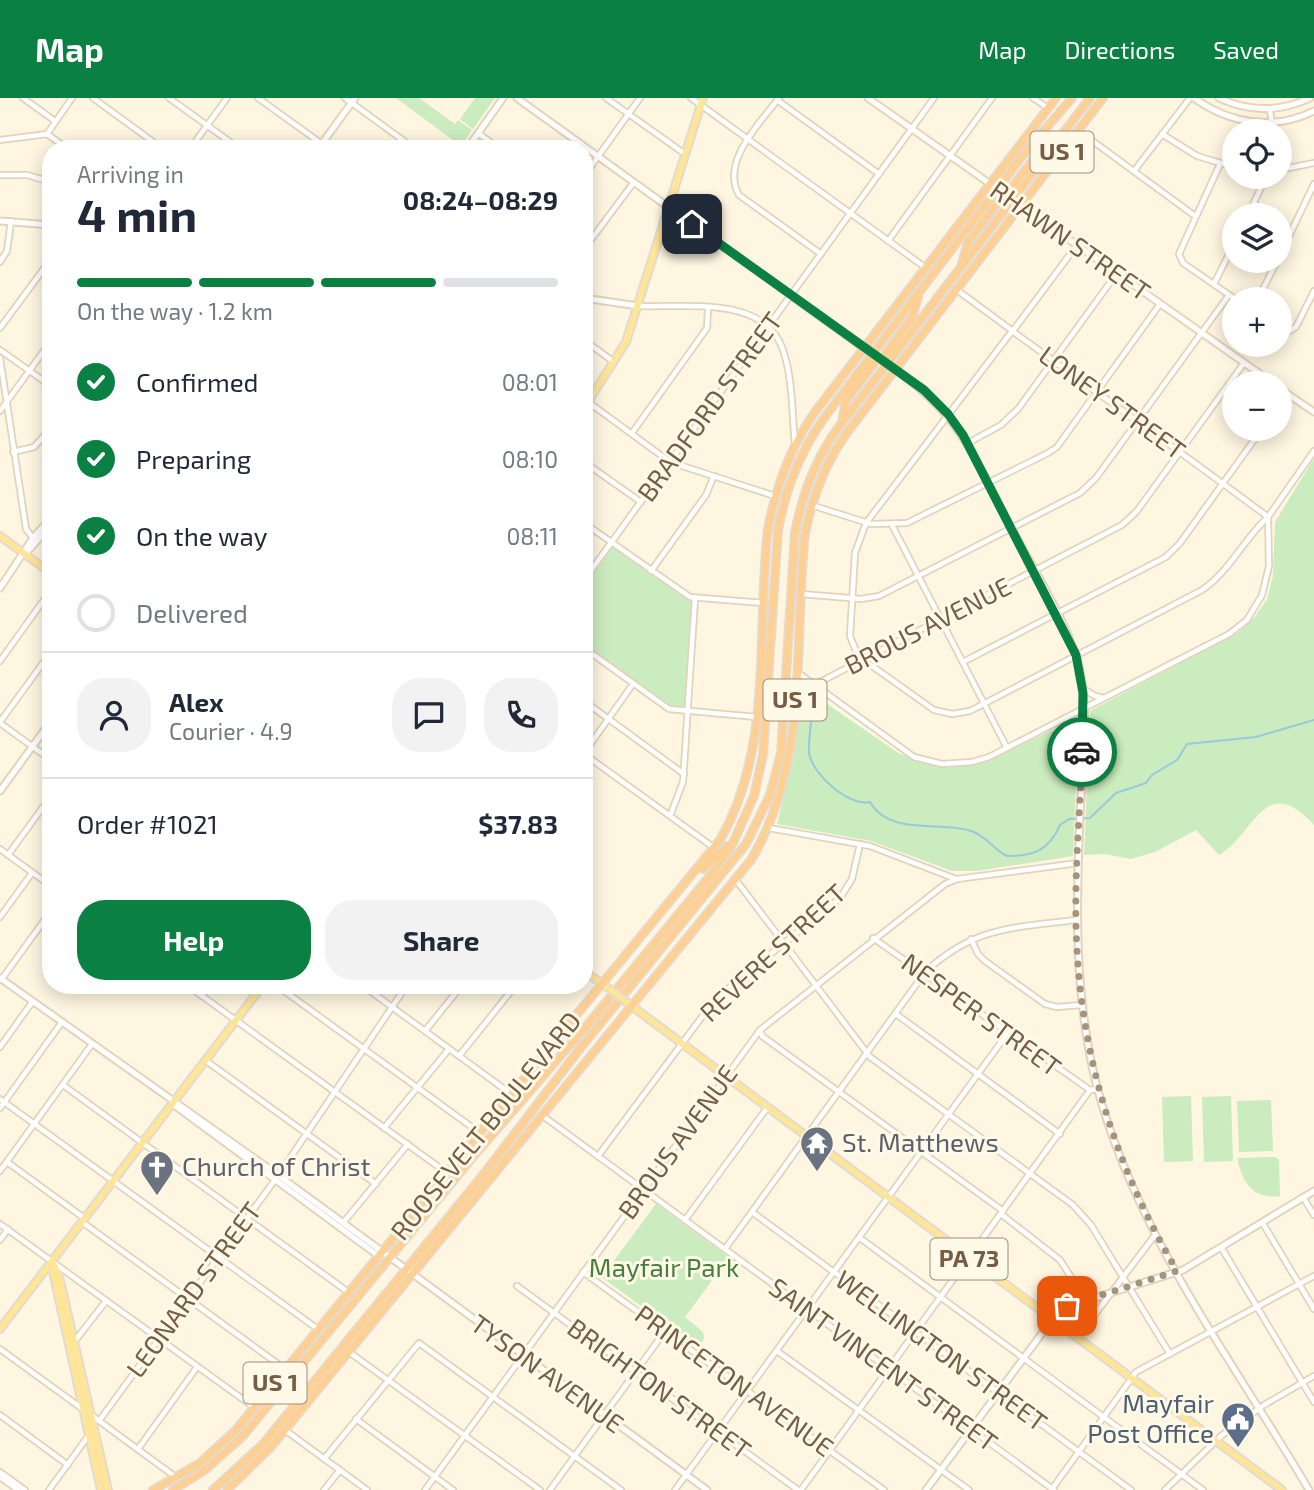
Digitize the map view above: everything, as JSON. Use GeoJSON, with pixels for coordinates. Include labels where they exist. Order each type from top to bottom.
{"type":"FeatureCollection","features":[{"type":"Feature","properties":{"kind":"highway","name":"ROOSEVELT BOULEVARD"},"geometry":{"type":"LineString","coordinates":[[213,1490],[264,1443],[543,1116],[736,880],[769,828],[789,765],[805,534],[811,505],[834,451],[975,265],[1005,195],[1048,108],[1056,98]]}},
{"type":"Feature","properties":{"kind":"highway","name":"US 1"},"geometry":{"type":"LineString","coordinates":[[1005,195],[1036,156],[1050,124],[1072,98]]}},
{"type":"Feature","properties":{"kind":"highway","name":"ROOSEVELT BOULEVARD"},"geometry":{"type":"LineString","coordinates":[[227,1490],[255,1465],[349,1352],[582,1046],[733,862],[757,825],[770,795],[780,753],[795,533],[804,494],[820,456],[842,423],[846,401],[912,318],[919,293],[934,272],[1090,98]]}},
{"type":"Feature","properties":{"kind":"highway","name":"ROOSEVELT BOULEVARD"},"geometry":{"type":"LineString","coordinates":[[173,1490],[205,1470],[242,1437],[447,1173],[714,848],[745,787],[752,758],[767,541],[775,496],[795,444],[926,268],[1078,130],[1103,98]]}},
{"type":"Feature","properties":{"kind":"highway","name":"ROOSEVELT BOULEVARD"},"geometry":{"type":"LineString","coordinates":[[153,1490],[177,1478],[222,1445],[349,1293],[419,1222],[598,1013],[714,871],[737,835],[760,776],[777,542],[788,489],[817,428],[946,286],[958,270],[968,242],[1005,195]]}},
{"type":"Feature","properties":{"kind":"highway"},"geometry":{"type":"LineString","coordinates":[[946,286],[975,265]]}},
{"type":"Feature","properties":{"kind":"highway"},"geometry":{"type":"LineString","coordinates":[[906,293],[934,272]]}},
{"type":"Feature","properties":{"kind":"highway"},"geometry":{"type":"LineString","coordinates":[[792,576],[800,613]]}},
{"type":"Feature","properties":{"kind":"highway"},"geometry":{"type":"LineString","coordinates":[[761,640],[768,688]]}},
{"type":"Feature","properties":{"kind":"highway"},"geometry":{"type":"LineString","coordinates":[[689,881],[737,835]]}},
{"type":"Feature","properties":{"kind":"highway"},"geometry":{"type":"LineString","coordinates":[[521,1126],[559,1095]]}},
{"type":"Feature","properties":{"kind":"highway"},"geometry":{"type":"LineString","coordinates":[[419,1222],[447,1173]]}},
{"type":"Feature","properties":{"kind":"main road"},"geometry":{"type":"LineString","coordinates":[[593,393],[626,342],[702,101]]}},
{"type":"Feature","properties":{"kind":"main road"},"geometry":{"type":"LineString","coordinates":[[0,536],[42,567]]}},
{"type":"Feature","properties":{"kind":"main road","name":"PA 73"},"geometry":{"type":"LineString","coordinates":[[593,978],[1282,1490]]}},
{"type":"Feature","properties":{"kind":"main road"},"geometry":{"type":"LineString","coordinates":[[0,1329],[256,994]]}},
{"type":"Feature","properties":{"kind":"main road"},"geometry":{"type":"LineString","coordinates":[[52,1261],[108,1490]]}},
{"type":"Feature","properties":{"kind":"main road"},"geometry":{"type":"LineString","coordinates":[[72,1346],[101,1490]]}},
{"type":"Feature","properties":{"kind":"street"},"geometry":{"type":"LineString","coordinates":[[23,98],[55,121]]}},
{"type":"Feature","properties":{"kind":"street"},"geometry":{"type":"LineString","coordinates":[[47,134],[72,98]]}},
{"type":"Feature","properties":{"kind":"street"},"geometry":{"type":"LineString","coordinates":[[93,98],[151,140]]}},
{"type":"Feature","properties":{"kind":"street"},"geometry":{"type":"LineString","coordinates":[[169,98],[228,140]]}},
{"type":"Feature","properties":{"kind":"street"},"geometry":{"type":"LineString","coordinates":[[196,140],[227,98]]}},
{"type":"Feature","properties":{"kind":"street"},"geometry":{"type":"LineString","coordinates":[[258,98],[312,140]]}},
{"type":"Feature","properties":{"kind":"street"},"geometry":{"type":"LineString","coordinates":[[345,98],[354,100],[404,140]]}},
{"type":"Feature","properties":{"kind":"street"},"geometry":{"type":"LineString","coordinates":[[473,140],[503,98]]}},
{"type":"Feature","properties":{"kind":"street"},"geometry":{"type":"LineString","coordinates":[[517,98],[576,140]]}},
{"type":"Feature","properties":{"kind":"street"},"geometry":{"type":"LineString","coordinates":[[606,98],[685,153]]}},
{"type":"Feature","properties":{"kind":"street"},"geometry":{"type":"LineString","coordinates":[[593,164],[640,98]]}},
{"type":"Feature","properties":{"kind":"street"},"geometry":{"type":"LineString","coordinates":[[691,98],[702,101],[748,139],[926,268]]}},
{"type":"Feature","properties":{"kind":"street","name":"RHAWN STREET"},"geometry":{"type":"LineString","coordinates":[[868,98],[1256,371]]}},
{"type":"Feature","properties":{"kind":"street","name":"BRADFORD STREET"},"geometry":{"type":"LineString","coordinates":[[593,567],[934,98]]}},
{"type":"Feature","properties":{"kind":"street"},"geometry":{"type":"LineString","coordinates":[[888,241],[992,98]]}},
{"type":"Feature","properties":{"kind":"street"},"geometry":{"type":"LineString","coordinates":[[1033,98],[1048,108]]}},
{"type":"Feature","properties":{"kind":"street"},"geometry":{"type":"LineString","coordinates":[[1134,171],[1192,98],[1228,116],[1247,119]]}},
{"type":"Feature","properties":{"kind":"street"},"geometry":{"type":"LineString","coordinates":[[1219,99],[1245,107],[1270,110],[1310,98]]}},
{"type":"Feature","properties":{"kind":"street"},"geometry":{"type":"LineString","coordinates":[[821,254],[738,195],[733,177],[748,139],[778,99],[879,174]]}},
{"type":"Feature","properties":{"kind":"street"},"geometry":{"type":"LineString","coordinates":[[324,140],[354,100]]}},
{"type":"Feature","properties":{"kind":"street"},"geometry":{"type":"LineString","coordinates":[[1270,110],[1271,119]]}},
{"type":"Feature","properties":{"kind":"street"},"geometry":{"type":"LineString","coordinates":[[1286,119],[1314,111]]}},
{"type":"Feature","properties":{"kind":"street"},"geometry":{"type":"LineString","coordinates":[[1078,130],[1195,216]]}},
{"type":"Feature","properties":{"kind":"street"},"geometry":{"type":"LineString","coordinates":[[478,133],[488,140]]}},
{"type":"Feature","properties":{"kind":"street"},"geometry":{"type":"LineString","coordinates":[[0,140],[47,134],[55,140]]}},
{"type":"Feature","properties":{"kind":"street"},"geometry":{"type":"LineString","coordinates":[[1162,134],[1188,151],[1220,164],[1180,247],[1183,263],[1222,290]]}},
{"type":"Feature","properties":{"kind":"street"},"geometry":{"type":"LineString","coordinates":[[593,152],[924,390],[948,414],[968,443],[1076,655],[1084,708],[1076,920],[1081,1005],[1098,1089],[1129,1180],[1155,1235],[1309,1490]]}},
{"type":"Feature","properties":{"kind":"street"},"geometry":{"type":"LineString","coordinates":[[1292,168],[1314,164]]}},
{"type":"Feature","properties":{"kind":"street"},"geometry":{"type":"LineString","coordinates":[[0,175],[27,175],[42,179]]}},
{"type":"Feature","properties":{"kind":"street"},"geometry":{"type":"LineString","coordinates":[[593,237],[634,182]]}},
{"type":"Feature","properties":{"kind":"street"},"geometry":{"type":"LineString","coordinates":[[1292,230],[1314,184]]}},
{"type":"Feature","properties":{"kind":"street"},"geometry":{"type":"LineString","coordinates":[[0,219],[42,224]]}},
{"type":"Feature","properties":{"kind":"street"},"geometry":{"type":"LineString","coordinates":[[0,262],[7,251],[11,221]]}},
{"type":"Feature","properties":{"kind":"street"},"geometry":{"type":"LineString","coordinates":[[1077,245],[866,523],[856,549],[850,636],[861,660],[934,710],[961,713],[984,704],[1213,583],[1253,531],[1268,517],[1314,451]]}},
{"type":"Feature","properties":{"kind":"street"},"geometry":{"type":"LineString","coordinates":[[1214,284],[1222,268]]}},
{"type":"Feature","properties":{"kind":"street"},"geometry":{"type":"LineString","coordinates":[[0,328],[42,271]]}},
{"type":"Feature","properties":{"kind":"street"},"geometry":{"type":"LineString","coordinates":[[968,443],[1001,425],[1013,415],[1117,273]]}},
{"type":"Feature","properties":{"kind":"street","name":"LONEY STREET"},"geometry":{"type":"LineString","coordinates":[[956,290],[1268,517]]}},
{"type":"Feature","properties":{"kind":"street"},"geometry":{"type":"LineString","coordinates":[[1292,329],[1296,327],[1314,291]]}},
{"type":"Feature","properties":{"kind":"street"},"geometry":{"type":"LineString","coordinates":[[593,299],[638,306],[741,311],[768,325],[784,352],[795,444]]}},
{"type":"Feature","properties":{"kind":"street"},"geometry":{"type":"LineString","coordinates":[[811,505],[866,523],[892,525],[923,518],[1053,451],[1160,304]]}},
{"type":"Feature","properties":{"kind":"street"},"geometry":{"type":"LineString","coordinates":[[801,594],[879,596],[1084,490],[1222,304]]}},
{"type":"Feature","properties":{"kind":"street"},"geometry":{"type":"LineString","coordinates":[[632,433],[707,328],[708,309]]}},
{"type":"Feature","properties":{"kind":"street"},"geometry":{"type":"LineString","coordinates":[[593,347],[614,362]]}},
{"type":"Feature","properties":{"kind":"street"},"geometry":{"type":"LineString","coordinates":[[0,349],[42,379]]}},
{"type":"Feature","properties":{"kind":"street"},"geometry":{"type":"LineString","coordinates":[[0,411],[42,353]]}},
{"type":"Feature","properties":{"kind":"street"},"geometry":{"type":"LineString","coordinates":[[0,358],[26,529],[33,538]]}},
{"type":"Feature","properties":{"kind":"street","name":"BROUS AVENUE"},"geometry":{"type":"LineString","coordinates":[[795,695],[1122,525],[1137,511],[1244,363]]}},
{"type":"Feature","properties":{"kind":"street"},"geometry":{"type":"LineString","coordinates":[[1292,397],[1314,412]]}},
{"type":"Feature","properties":{"kind":"street"},"geometry":{"type":"LineString","coordinates":[[593,408],[670,462],[775,496]]}},
{"type":"Feature","properties":{"kind":"street"},"geometry":{"type":"LineString","coordinates":[[13,452],[34,447],[42,438]]}},
{"type":"Feature","properties":{"kind":"street"},"geometry":{"type":"LineString","coordinates":[[963,662],[1166,557],[1180,543],[1253,441]]}},
{"type":"Feature","properties":{"kind":"street"},"geometry":{"type":"LineString","coordinates":[[593,468],[641,502]]}},
{"type":"Feature","properties":{"kind":"street"},"geometry":{"type":"LineString","coordinates":[[651,571],[706,495],[714,476]]}},
{"type":"Feature","properties":{"kind":"street"},"geometry":{"type":"LineString","coordinates":[[797,672],[902,751],[921,760],[942,764],[972,762],[1007,748],[1229,634],[1247,620],[1262,595],[1267,579],[1268,517]]}},
{"type":"Feature","properties":{"kind":"street"},"geometry":{"type":"LineString","coordinates":[[892,525],[1007,748]]}},
{"type":"Feature","properties":{"kind":"street"},"geometry":{"type":"LineString","coordinates":[[0,588],[42,528]]}},
{"type":"Feature","properties":{"kind":"street"},"geometry":{"type":"LineString","coordinates":[[593,529],[651,571],[695,598],[763,603]]}},
{"type":"Feature","properties":{"kind":"street"},"geometry":{"type":"LineString","coordinates":[[24,554],[38,541],[42,532]]}},
{"type":"Feature","properties":{"kind":"street"},"geometry":{"type":"LineString","coordinates":[[670,816],[681,794],[684,774],[695,598]]}},
{"type":"Feature","properties":{"kind":"street"},"geometry":{"type":"LineString","coordinates":[[0,661],[42,603]]}},
{"type":"Feature","properties":{"kind":"street"},"geometry":{"type":"LineString","coordinates":[[593,655],[669,709],[689,713],[756,717]]}},
{"type":"Feature","properties":{"kind":"street"},"geometry":{"type":"LineString","coordinates":[[42,664],[0,722],[42,754]]}},
{"type":"Feature","properties":{"kind":"street"},"geometry":{"type":"LineString","coordinates":[[593,741],[633,684]]}},
{"type":"Feature","properties":{"kind":"street"},"geometry":{"type":"LineString","coordinates":[[1082,688],[1095,696],[1105,698]]}},
{"type":"Feature","properties":{"kind":"street"},"geometry":{"type":"LineString","coordinates":[[593,707],[684,774]]}},
{"type":"Feature","properties":{"kind":"street"},"geometry":{"type":"LineString","coordinates":[[1064,718],[1077,724],[1083,732]]}},
{"type":"Feature","properties":{"kind":"street"},"geometry":{"type":"LineString","coordinates":[[0,791],[42,734]]}},
{"type":"Feature","properties":{"kind":"street"},"geometry":{"type":"LineString","coordinates":[[593,760],[714,848]]}},
{"type":"Feature","properties":{"kind":"street"},"geometry":{"type":"LineString","coordinates":[[42,807],[3,853],[42,880]]}},
{"type":"Feature","properties":{"kind":"street"},"geometry":{"type":"LineString","coordinates":[[769,828],[860,844],[957,879],[1078,863]]}},
{"type":"Feature","properties":{"kind":"street","name":"REVERE STREET"},"geometry":{"type":"LineString","coordinates":[[598,1156],[681,1043],[731,986],[840,898],[852,879],[860,844]]}},
{"type":"Feature","properties":{"kind":"street"},"geometry":{"type":"LineString","coordinates":[[0,917],[32,873]]}},
{"type":"Feature","properties":{"kind":"street","name":"BROUS AVENUE"},"geometry":{"type":"LineString","coordinates":[[425,1490],[760,1030],[920,901],[957,879]]}},
{"type":"Feature","properties":{"kind":"street"},"geometry":{"type":"LineString","coordinates":[[736,880],[867,1054],[1073,1205],[1091,1225],[1170,1354]]}},
{"type":"Feature","properties":{"kind":"street"},"geometry":{"type":"LineString","coordinates":[[725,1249],[924,974],[946,954],[971,939],[999,930],[1076,920]]}},
{"type":"Feature","properties":{"kind":"street"},"geometry":{"type":"LineString","coordinates":[[0,979],[42,923]]}},
{"type":"Feature","properties":{"kind":"street","name":"NESPER STREET"},"geometry":{"type":"LineString","coordinates":[[873,938],[1090,1090]]}},
{"type":"Feature","properties":{"kind":"street"},"geometry":{"type":"LineString","coordinates":[[971,939],[985,961],[1045,1004],[1057,1007],[1081,1005]]}},
{"type":"Feature","properties":{"kind":"street","name":"TYSON AVENUE"},"geometry":{"type":"LineString","coordinates":[[0,979],[172,1102],[183,1107],[276,1178],[706,1490]]}},
{"type":"Feature","properties":{"kind":"street"},"geometry":{"type":"LineString","coordinates":[[198,994],[447,1173]]}},
{"type":"Feature","properties":{"kind":"street"},"geometry":{"type":"LineString","coordinates":[[288,994],[481,1133]]}},
{"type":"Feature","properties":{"kind":"street"},"geometry":{"type":"LineString","coordinates":[[374,994],[512,1094]]}},
{"type":"Feature","properties":{"kind":"street","name":"LEONARD STREET"},"geometry":{"type":"LineString","coordinates":[[99,1421],[276,1178],[400,994]]}},
{"type":"Feature","properties":{"kind":"street"},"geometry":{"type":"LineString","coordinates":[[425,1031],[455,994]]}},
{"type":"Feature","properties":{"kind":"street"},"geometry":{"type":"LineString","coordinates":[[459,1056],[509,994]]}},
{"type":"Feature","properties":{"kind":"street"},"geometry":{"type":"LineString","coordinates":[[0,1047],[33,1001]]}},
{"type":"Feature","properties":{"kind":"street"},"geometry":{"type":"LineString","coordinates":[[896,1014],[1060,1134]]}},
{"type":"Feature","properties":{"kind":"street"},"geometry":{"type":"LineString","coordinates":[[0,1108],[2,1101],[62,1022]]}},
{"type":"Feature","properties":{"kind":"street"},"geometry":{"type":"LineString","coordinates":[[760,1030],[762,1036],[1002,1212],[1060,1260],[1086,1300]]}},
{"type":"Feature","properties":{"kind":"street"},"geometry":{"type":"LineString","coordinates":[[675,1490],[1007,1034]]}},
{"type":"Feature","properties":{"kind":"street"},"geometry":{"type":"LineString","coordinates":[[0,1171],[92,1044]]}},
{"type":"Feature","properties":{"kind":"street"},"geometry":{"type":"LineString","coordinates":[[384,1128],[449,1049]]}},
{"type":"Feature","properties":{"kind":"street"},"geometry":{"type":"LineString","coordinates":[[205,1060],[376,1184]]}},
{"type":"Feature","properties":{"kind":"street"},"geometry":{"type":"LineString","coordinates":[[63,1085],[349,1293]]}},
{"type":"Feature","properties":{"kind":"street"},"geometry":{"type":"LineString","coordinates":[[799,1490],[830,1451],[1090,1090],[1098,1089]]}},
{"type":"Feature","properties":{"kind":"street"},"geometry":{"type":"LineString","coordinates":[[2,1101],[319,1330]]}},
{"type":"Feature","properties":{"kind":"street"},"geometry":{"type":"LineString","coordinates":[[685,1220],[766,1108]]}},
{"type":"Feature","properties":{"kind":"street","name":"SAINT VINCENT STREET"},"geometry":{"type":"LineString","coordinates":[[543,1116],[1052,1489]]}},
{"type":"Feature","properties":{"kind":"street"},"geometry":{"type":"LineString","coordinates":[[343,1223],[408,1144]]}},
{"type":"Feature","properties":{"kind":"street"},"geometry":{"type":"LineString","coordinates":[[7,1162],[286,1369]]}},
{"type":"Feature","properties":{"kind":"street"},"geometry":{"type":"LineString","coordinates":[[926,1490],[1021,1358],[1060,1309],[1177,1271],[1314,1191]]}},
{"type":"Feature","properties":{"kind":"street"},"geometry":{"type":"LineString","coordinates":[[1303,1197],[1314,1215]]}},
{"type":"Feature","properties":{"kind":"street","name":"WELLINGTON STREET"},"geometry":{"type":"LineString","coordinates":[[752,1212],[1130,1490]]}},
{"type":"Feature","properties":{"kind":"street","name":"TYSON AVENUE"},"geometry":{"type":"LineString","coordinates":[[331,1218],[343,1223],[383,1256]]}},
{"type":"Feature","properties":{"kind":"street"},"geometry":{"type":"LineString","coordinates":[[1262,1222],[1314,1309]]}},
{"type":"Feature","properties":{"kind":"street"},"geometry":{"type":"LineString","coordinates":[[0,1224],[255,1408]]}},
{"type":"Feature","properties":{"kind":"street"},"geometry":{"type":"LineString","coordinates":[[0,1240],[8,1229]]}},
{"type":"Feature","properties":{"kind":"street"},"geometry":{"type":"LineString","coordinates":[[1077,1338],[1155,1235]]}},
{"type":"Feature","properties":{"kind":"street"},"geometry":{"type":"LineString","coordinates":[[859,1238],[1203,1490]]}},
{"type":"Feature","properties":{"kind":"street"},"geometry":{"type":"LineString","coordinates":[[1221,1247],[1314,1402]]}},
{"type":"Feature","properties":{"kind":"street","name":"PRINCETON AVENUE"},"geometry":{"type":"LineString","coordinates":[[583,1272],[884,1490]]}},
{"type":"Feature","properties":{"kind":"street"},"geometry":{"type":"LineString","coordinates":[[1052,1489],[1136,1372],[1314,1276]]}},
{"type":"Feature","properties":{"kind":"street","name":"BRIGHTON STREET"},"geometry":{"type":"LineString","coordinates":[[517,1286],[799,1490]]}},
{"type":"Feature","properties":{"kind":"street"},"geometry":{"type":"LineString","coordinates":[[72,1346],[106,1301]]}},
{"type":"Feature","properties":{"kind":"street"},"geometry":{"type":"LineString","coordinates":[[550,1490],[665,1331]]}},
{"type":"Feature","properties":{"kind":"street"},"geometry":{"type":"LineString","coordinates":[[324,1459],[419,1343],[621,1490]]}},
{"type":"Feature","properties":{"kind":"street"},"geometry":{"type":"LineString","coordinates":[[0,1349],[177,1478]]}},
{"type":"Feature","properties":{"kind":"street"},"geometry":{"type":"LineString","coordinates":[[777,1351],[969,1490]]}},
{"type":"Feature","properties":{"kind":"street"},"geometry":{"type":"LineString","coordinates":[[349,1352],[540,1490]]}},
{"type":"Feature","properties":{"kind":"street"},"geometry":{"type":"LineString","coordinates":[[138,1449],[197,1367]]}},
{"type":"Feature","properties":{"kind":"street"},"geometry":{"type":"LineString","coordinates":[[1165,1490],[1216,1441],[1259,1408],[1314,1377]]}},
{"type":"Feature","properties":{"kind":"street"},"geometry":{"type":"LineString","coordinates":[[0,1415],[68,1465]]}},
{"type":"Feature","properties":{"kind":"street"},"geometry":{"type":"LineString","coordinates":[[356,1419],[453,1490]]}},
{"type":"Feature","properties":{"kind":"street"},"geometry":{"type":"LineString","coordinates":[[285,1430],[367,1490]]}},
{"type":"Feature","properties":{"kind":"street"},"geometry":{"type":"LineString","coordinates":[[49,1490],[89,1435]]}},
{"type":"Feature","properties":{"kind":"street"},"geometry":{"type":"LineString","coordinates":[[324,1490],[340,1470]]}},
{"type":"Feature","properties":{"kind":"street"},"geometry":{"type":"LineString","coordinates":[[0,1472],[25,1490]]}},
{"type":"Feature","properties":{"kind":"street"},"geometry":{"type":"LineString","coordinates":[[0,1477],[18,1490]]}},
{"type":"Feature","properties":{"kind":"green space"},"geometry":{"type":"Polygon","coordinates":[[[396,98],[419,98],[455,124],[458,120],[472,130],[465,140],[453,140],[396,98]]]}},
{"type":"Feature","properties":{"kind":"green space"},"geometry":{"type":"Polygon","coordinates":[[[475,98],[495,98],[473,129],[460,119],[475,98]]]}},
{"type":"Feature","properties":{"kind":"green space"},"geometry":{"type":"Polygon","coordinates":[[[1314,458],[1314,825],[1297,810],[1283,804],[1271,805],[1219,855],[1196,830],[1155,852],[1131,859],[1105,854],[1084,855],[1090,711],[1239,632],[1255,617],[1267,599],[1273,576],[1275,522],[1314,458]]]}},
{"type":"Feature","properties":{"kind":"green space"},"geometry":{"type":"Polygon","coordinates":[[[612,542],[695,598],[689,713],[669,709],[593,654],[593,569],[612,542]]]}},
{"type":"Feature","properties":{"kind":"green space"},"geometry":{"type":"Polygon","coordinates":[[[808,691],[900,754],[943,767],[983,763],[1069,722],[1078,732],[1073,856],[977,871],[952,871],[871,841],[777,824],[794,756],[798,698],[808,691]]]}},
{"type":"Feature","properties":{"kind":"green space"},"geometry":{"type":"Polygon","coordinates":[[[1191,1096],[1193,1161],[1164,1162],[1162,1097],[1191,1096]]]}},
{"type":"Feature","properties":{"kind":"green space"},"geometry":{"type":"Polygon","coordinates":[[[1231,1096],[1233,1161],[1204,1162],[1202,1097],[1231,1096]]]}},
{"type":"Feature","properties":{"kind":"green space"},"geometry":{"type":"Polygon","coordinates":[[[1271,1100],[1273,1151],[1239,1152],[1237,1101],[1271,1100]]]}},
{"type":"Feature","properties":{"kind":"green space"},"geometry":{"type":"Polygon","coordinates":[[[1275,1157],[1279,1160],[1280,1196],[1255,1192],[1245,1181],[1237,1158],[1275,1157]]]}},
{"type":"Feature","properties":{"kind":"green space","name":"Mayfair Park"},"geometry":{"type":"Polygon","coordinates":[[[656,1204],[734,1261],[729,1267],[724,1264],[685,1317],[703,1332],[704,1338],[699,1348],[593,1271],[595,1268],[604,1274],[656,1204]]]}},
{"type":"Feature","properties":{"kind":"waterway"},"geometry":{"type":"LineString","coordinates":[[812,708],[809,753],[824,779],[842,794],[861,802],[870,802],[878,813],[902,823],[958,828],[976,833],[1007,856],[1026,855],[1040,850],[1056,834],[1060,825],[1069,819],[1090,818],[1116,793],[1146,783],[1152,775],[1177,760],[1187,744],[1256,737],[1314,720]]}},
{"type":"Feature","properties":{"kind":"way so far"},"geometry":{"type":"LineString","coordinates":[[1067,1306],[1177,1271],[1155,1235],[1129,1180],[1110,1129],[1088,1044],[1081,1005],[1076,920],[1082,752]]}},
{"type":"Feature","properties":{"kind":"place","name":"St. Matthews"},"geometry":{"type":"Point","coordinates":[817,1173]}},
{"type":"Feature","properties":{"kind":"place","name":"Church of Christ"},"geometry":{"type":"Point","coordinates":[157,1197]}},
{"type":"Feature","properties":{"kind":"place","name":"Mayfair Post Office"},"geometry":{"type":"Point","coordinates":[1238,1449]}},
{"type":"Feature","properties":{"kind":"route"},"geometry":{"type":"LineString","coordinates":[[692,224],[924,390],[958,427],[1076,655],[1083,693],[1082,752]]}}]}
